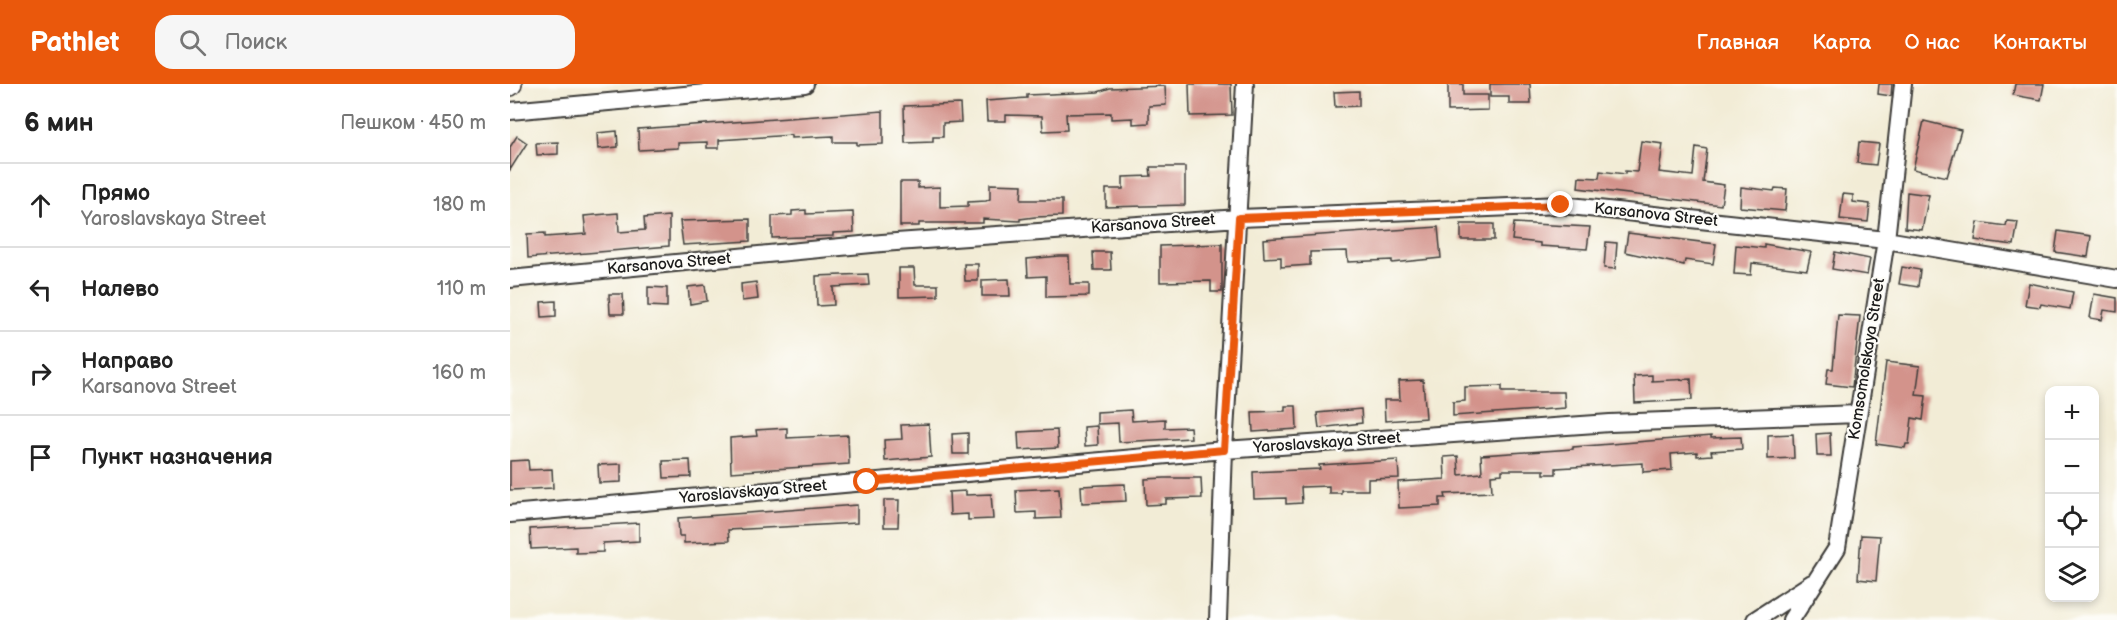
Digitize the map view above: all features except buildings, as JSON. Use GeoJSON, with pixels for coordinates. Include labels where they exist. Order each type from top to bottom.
{"type":"FeatureCollection","features":[{"type":"Feature","properties":{"kind":"street"},"geometry":{"type":"LineString","coordinates":[[510,111],[805,84]]}},
{"type":"Feature","properties":{"kind":"street"},"geometry":{"type":"LineString","coordinates":[[1218,620],[1224,450],[1245,84]]}},
{"type":"Feature","properties":{"kind":"street","name":"Komsomolskaya Street"},"geometry":{"type":"LineString","coordinates":[[1791,620],[1837,548],[1886,240],[1903,84]]}},
{"type":"Feature","properties":{"kind":"street","name":"Karsanova Street"},"geometry":{"type":"LineString","coordinates":[[510,279],[882,243],[1239,218],[1561,205],[1886,240],[2117,279]]}},
{"type":"Feature","properties":{"kind":"street","name":"Yaroslavskaya Street"},"geometry":{"type":"LineString","coordinates":[[510,514],[1224,450],[1610,423],[1858,414]]}},
{"type":"Feature","properties":{"kind":"street"},"geometry":{"type":"LineString","coordinates":[[1755,620],[1817,580]]}},
{"type":"Feature","properties":{"kind":"route"},"geometry":{"type":"LineString","coordinates":[[867,482],[1224,450],[1239,218],[1561,205]]}}]}
